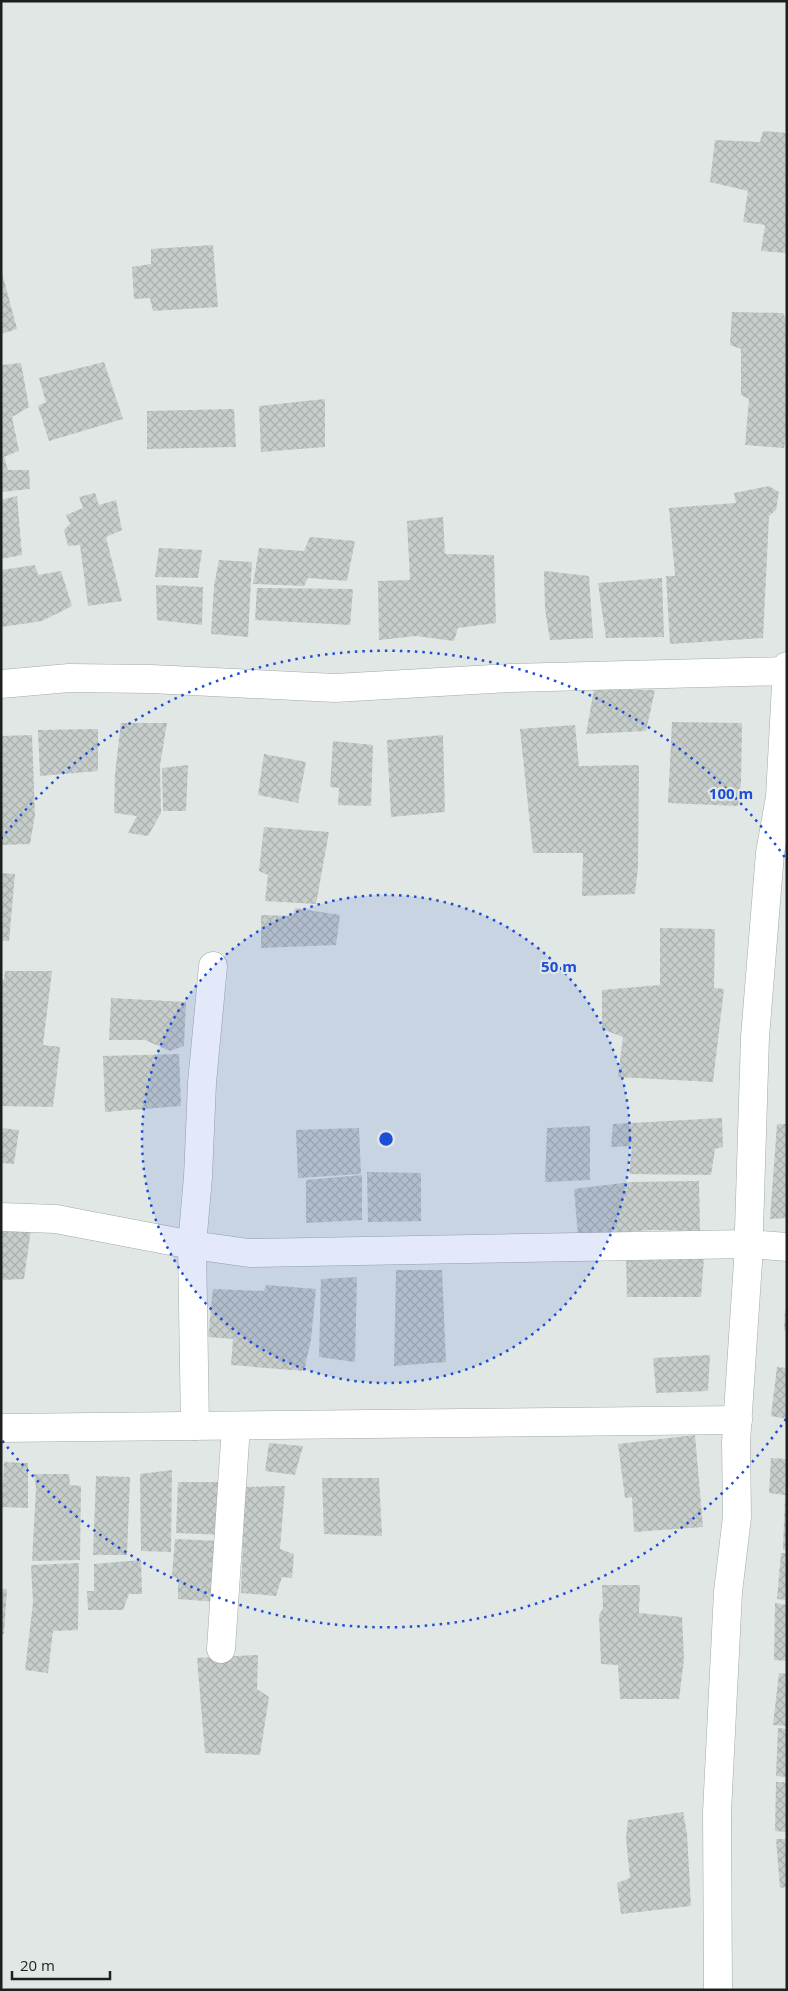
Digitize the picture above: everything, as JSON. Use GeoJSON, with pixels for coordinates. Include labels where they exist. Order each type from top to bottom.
{"type":"FeatureCollection","features":[{"type":"Feature","properties":{"kind":"street"},"geometry":{"type":"LineString","coordinates":[[718,1990],[717,1812],[728,1592],[737,1517],[738,1420],[748,1244],[755,1037],[770,853],[780,797],[786,719],[787,666]]}},
{"type":"Feature","properties":{"kind":"street"},"geometry":{"type":"LineString","coordinates":[[1,684],[69,678],[335,688],[510,678],[786,671]]}},
{"type":"Feature","properties":{"kind":"street"},"geometry":{"type":"LineString","coordinates":[[195,1426],[192,1246],[198,1177],[202,1083],[213,966]]}},
{"type":"Feature","properties":{"kind":"street"},"geometry":{"type":"LineString","coordinates":[[1,1217],[56,1219],[192,1246],[249,1253],[748,1244],[787,1247]]}},
{"type":"Feature","properties":{"kind":"street"},"geometry":{"type":"LineString","coordinates":[[1,1428],[738,1420]]}},
{"type":"Feature","properties":{"kind":"street"},"geometry":{"type":"LineString","coordinates":[[221,1649],[236,1426]]}},
{"type":"Feature","properties":{"kind":"building"},"geometry":{"type":"Polygon","coordinates":[[[763,131],[787,133],[787,253],[761,251],[765,225],[743,222],[748,191],[710,182],[715,140],[760,142],[763,131]]]}},
{"type":"Feature","properties":{"kind":"building"},"geometry":{"type":"Polygon","coordinates":[[[213,245],[218,307],[153,311],[150,298],[134,299],[132,267],[151,264],[151,249],[213,245]]]}},
{"type":"Feature","properties":{"kind":"building"},"geometry":{"type":"Polygon","coordinates":[[[1,269],[17,329],[1,334],[1,269]]]}},
{"type":"Feature","properties":{"kind":"building"},"geometry":{"type":"Polygon","coordinates":[[[732,312],[783,313],[787,322],[787,431],[784,448],[745,445],[749,399],[741,395],[741,349],[730,345],[732,312]]]}},
{"type":"Feature","properties":{"kind":"building"},"geometry":{"type":"Polygon","coordinates":[[[104,362],[123,419],[49,441],[38,406],[46,402],[39,378],[104,362]]]}},
{"type":"Feature","properties":{"kind":"building"},"geometry":{"type":"Polygon","coordinates":[[[21,363],[29,407],[12,417],[19,451],[4,457],[8,470],[29,470],[30,489],[1,492],[1,365],[21,363]]]}},
{"type":"Feature","properties":{"kind":"building"},"geometry":{"type":"Polygon","coordinates":[[[325,399],[325,447],[261,452],[259,406],[325,399]]]}},
{"type":"Feature","properties":{"kind":"building"},"geometry":{"type":"Polygon","coordinates":[[[234,409],[236,447],[147,449],[147,411],[234,409]]]}},
{"type":"Feature","properties":{"kind":"building"},"geometry":{"type":"Polygon","coordinates":[[[769,486],[779,492],[776,510],[769,516],[763,638],[670,644],[666,576],[675,576],[669,508],[736,503],[734,493],[769,486]]]}},
{"type":"Feature","properties":{"kind":"building"},"geometry":{"type":"Polygon","coordinates":[[[95,493],[99,505],[116,500],[122,530],[106,537],[122,601],[88,606],[80,545],[68,546],[64,530],[70,524],[66,515],[83,508],[79,497],[95,493]]]}},
{"type":"Feature","properties":{"kind":"building"},"geometry":{"type":"Polygon","coordinates":[[[17,496],[22,555],[1,559],[1,500],[17,496]]]}},
{"type":"Feature","properties":{"kind":"building"},"geometry":{"type":"Polygon","coordinates":[[[443,517],[445,554],[494,555],[496,623],[458,628],[454,641],[416,636],[379,640],[378,581],[410,580],[407,521],[443,517]]]}},
{"type":"Feature","properties":{"kind":"building"},"geometry":{"type":"Polygon","coordinates":[[[310,537],[355,541],[347,581],[308,578],[304,586],[253,584],[259,548],[304,551],[310,537]]]}},
{"type":"Feature","properties":{"kind":"building"},"geometry":{"type":"Polygon","coordinates":[[[159,548],[202,550],[198,578],[155,577],[159,548]]]}},
{"type":"Feature","properties":{"kind":"building"},"geometry":{"type":"Polygon","coordinates":[[[219,560],[252,562],[248,637],[211,634],[214,586],[219,560]]]}},
{"type":"Feature","properties":{"kind":"building"},"geometry":{"type":"Polygon","coordinates":[[[35,565],[38,575],[61,571],[72,606],[42,621],[1,627],[1,570],[35,565]]]}},
{"type":"Feature","properties":{"kind":"building"},"geometry":{"type":"Polygon","coordinates":[[[544,571],[589,576],[593,638],[550,640],[545,609],[544,571]]]}},
{"type":"Feature","properties":{"kind":"building"},"geometry":{"type":"Polygon","coordinates":[[[662,578],[664,637],[606,638],[598,583],[662,578]]]}},
{"type":"Feature","properties":{"kind":"building"},"geometry":{"type":"Polygon","coordinates":[[[156,585],[203,587],[202,625],[157,620],[156,585]]]}},
{"type":"Feature","properties":{"kind":"building"},"geometry":{"type":"Polygon","coordinates":[[[257,588],[353,589],[350,625],[255,620],[257,588]]]}},
{"type":"Feature","properties":{"kind":"building"},"geometry":{"type":"Polygon","coordinates":[[[594,689],[655,690],[646,731],[586,734],[594,689]]]}},
{"type":"Feature","properties":{"kind":"building"},"geometry":{"type":"Polygon","coordinates":[[[672,722],[742,723],[741,784],[738,806],[668,803],[672,722]]]}},
{"type":"Feature","properties":{"kind":"building"},"geometry":{"type":"Polygon","coordinates":[[[121,723],[167,723],[160,765],[161,813],[148,836],[128,833],[137,816],[114,813],[115,774],[121,723]]]}},
{"type":"Feature","properties":{"kind":"building"},"geometry":{"type":"Polygon","coordinates":[[[575,725],[579,766],[639,765],[638,867],[635,894],[582,896],[583,853],[533,853],[520,729],[575,725]]]}},
{"type":"Feature","properties":{"kind":"building"},"geometry":{"type":"Polygon","coordinates":[[[98,729],[98,771],[40,776],[38,730],[98,729]]]}},
{"type":"Feature","properties":{"kind":"building"},"geometry":{"type":"Polygon","coordinates":[[[32,735],[35,815],[30,844],[1,845],[1,736],[32,735]]]}},
{"type":"Feature","properties":{"kind":"building"},"geometry":{"type":"Polygon","coordinates":[[[443,735],[445,812],[391,817],[387,740],[443,735]]]}},
{"type":"Feature","properties":{"kind":"building"},"geometry":{"type":"Polygon","coordinates":[[[333,741],[373,745],[371,806],[338,805],[339,788],[330,787],[333,741]]]}},
{"type":"Feature","properties":{"kind":"building"},"geometry":{"type":"Polygon","coordinates":[[[264,754],[306,762],[298,803],[258,795],[264,754]]]}},
{"type":"Feature","properties":{"kind":"building"},"geometry":{"type":"Polygon","coordinates":[[[188,765],[186,811],[163,811],[162,768],[188,765]]]}},
{"type":"Feature","properties":{"kind":"building"},"geometry":{"type":"Polygon","coordinates":[[[264,827],[329,832],[316,904],[265,901],[268,875],[259,871],[264,827]]]}},
{"type":"Feature","properties":{"kind":"building"},"geometry":{"type":"Polygon","coordinates":[[[1,873],[15,874],[9,941],[1,941],[1,873]]]}},
{"type":"Feature","properties":{"kind":"building"},"geometry":{"type":"Polygon","coordinates":[[[295,908],[340,915],[336,945],[261,948],[261,915],[293,916],[295,908]]]}},
{"type":"Feature","properties":{"kind":"building"},"geometry":{"type":"Polygon","coordinates":[[[660,928],[715,929],[714,988],[724,989],[713,1082],[618,1077],[623,1037],[602,1029],[602,990],[660,985],[660,928]]]}},
{"type":"Feature","properties":{"kind":"building"},"geometry":{"type":"Polygon","coordinates":[[[5,971],[52,971],[43,1045],[60,1047],[53,1107],[1,1106],[1,980],[4,980],[5,971]]]}},
{"type":"Feature","properties":{"kind":"building"},"geometry":{"type":"Polygon","coordinates":[[[111,998],[186,1002],[184,1046],[170,1051],[145,1040],[109,1040],[111,998]]]}},
{"type":"Feature","properties":{"kind":"building"},"geometry":{"type":"Polygon","coordinates":[[[179,1054],[181,1106],[105,1112],[103,1056],[179,1054]]]}},
{"type":"Feature","properties":{"kind":"building"},"geometry":{"type":"Polygon","coordinates":[[[722,1118],[723,1147],[715,1149],[711,1175],[629,1174],[632,1146],[611,1147],[613,1124],[722,1118]]]}},
{"type":"Feature","properties":{"kind":"building"},"geometry":{"type":"Polygon","coordinates":[[[777,1124],[787,1124],[787,1218],[770,1219],[777,1124]]]}},
{"type":"Feature","properties":{"kind":"building"},"geometry":{"type":"Polygon","coordinates":[[[590,1126],[590,1180],[545,1182],[547,1128],[590,1126]]]}},
{"type":"Feature","properties":{"kind":"building"},"geometry":{"type":"Polygon","coordinates":[[[1,1128],[19,1130],[14,1164],[1,1163],[1,1128]]]}},
{"type":"Feature","properties":{"kind":"building"},"geometry":{"type":"Polygon","coordinates":[[[359,1128],[361,1174],[298,1178],[296,1130],[359,1128]]]}},
{"type":"Feature","properties":{"kind":"building"},"geometry":{"type":"Polygon","coordinates":[[[367,1172],[421,1173],[421,1221],[368,1222],[367,1172]]]}},
{"type":"Feature","properties":{"kind":"building"},"geometry":{"type":"Polygon","coordinates":[[[362,1175],[362,1220],[306,1223],[306,1180],[362,1175]]]}},
{"type":"Feature","properties":{"kind":"building"},"geometry":{"type":"Polygon","coordinates":[[[699,1181],[700,1231],[650,1230],[578,1236],[574,1189],[631,1182],[699,1181]]]}},
{"type":"Feature","properties":{"kind":"building"},"geometry":{"type":"Polygon","coordinates":[[[1,1221],[32,1222],[24,1279],[1,1280],[1,1221]]]}},
{"type":"Feature","properties":{"kind":"building"},"geometry":{"type":"Polygon","coordinates":[[[626,1258],[704,1258],[701,1297],[627,1297],[626,1258]]]}},
{"type":"Feature","properties":{"kind":"building"},"geometry":{"type":"Polygon","coordinates":[[[396,1270],[442,1270],[446,1362],[394,1366],[396,1270]]]}},
{"type":"Feature","properties":{"kind":"building"},"geometry":{"type":"Polygon","coordinates":[[[357,1277],[355,1362],[319,1357],[321,1279],[357,1277]]]}},
{"type":"Feature","properties":{"kind":"building"},"geometry":{"type":"Polygon","coordinates":[[[266,1285],[316,1289],[311,1339],[304,1371],[231,1365],[233,1339],[208,1337],[213,1289],[264,1291],[266,1285]]]}},
{"type":"Feature","properties":{"kind":"building"},"geometry":{"type":"Polygon","coordinates":[[[785,1310],[787,1310],[787,1331],[784,1330],[785,1310]]]}},
{"type":"Feature","properties":{"kind":"building"},"geometry":{"type":"Polygon","coordinates":[[[710,1355],[708,1391],[656,1393],[653,1358],[710,1355]]]}},
{"type":"Feature","properties":{"kind":"building"},"geometry":{"type":"Polygon","coordinates":[[[777,1367],[787,1368],[787,1419],[771,1416],[777,1367]]]}},
{"type":"Feature","properties":{"kind":"building"},"geometry":{"type":"Polygon","coordinates":[[[695,1435],[703,1527],[634,1532],[632,1497],[625,1498],[618,1444],[695,1435]]]}},
{"type":"Feature","properties":{"kind":"building"},"geometry":{"type":"Polygon","coordinates":[[[269,1443],[303,1446],[295,1475],[265,1471],[269,1443]]]}},
{"type":"Feature","properties":{"kind":"building"},"geometry":{"type":"Polygon","coordinates":[[[771,1458],[787,1459],[787,1550],[783,1550],[785,1495],[769,1493],[771,1458]]]}},
{"type":"Feature","properties":{"kind":"building"},"geometry":{"type":"Polygon","coordinates":[[[4,1462],[28,1463],[28,1508],[2,1507],[4,1462]]]}},
{"type":"Feature","properties":{"kind":"building"},"geometry":{"type":"Polygon","coordinates":[[[172,1470],[171,1552],[141,1551],[140,1474],[172,1470]]]}},
{"type":"Feature","properties":{"kind":"building"},"geometry":{"type":"Polygon","coordinates":[[[34,1474],[69,1474],[70,1485],[81,1486],[80,1560],[32,1561],[36,1488],[34,1474]]]}},
{"type":"Feature","properties":{"kind":"building"},"geometry":{"type":"Polygon","coordinates":[[[96,1476],[130,1477],[127,1555],[93,1555],[96,1476]]]}},
{"type":"Feature","properties":{"kind":"building"},"geometry":{"type":"Polygon","coordinates":[[[322,1478],[379,1478],[382,1536],[324,1534],[322,1478]]]}},
{"type":"Feature","properties":{"kind":"building"},"geometry":{"type":"Polygon","coordinates":[[[178,1482],[225,1482],[223,1535],[176,1533],[178,1482]]]}},
{"type":"Feature","properties":{"kind":"building"},"geometry":{"type":"Polygon","coordinates":[[[285,1486],[280,1549],[294,1554],[292,1578],[282,1577],[276,1596],[241,1593],[245,1487],[285,1486]]]}},
{"type":"Feature","properties":{"kind":"building"},"geometry":{"type":"Polygon","coordinates":[[[175,1539],[220,1541],[217,1602],[178,1599],[178,1579],[172,1576],[175,1539]]]}},
{"type":"Feature","properties":{"kind":"building"},"geometry":{"type":"Polygon","coordinates":[[[781,1553],[787,1553],[787,1600],[777,1599],[781,1553]]]}},
{"type":"Feature","properties":{"kind":"building"},"geometry":{"type":"Polygon","coordinates":[[[141,1560],[142,1594],[129,1594],[123,1610],[88,1610],[87,1591],[94,1591],[94,1564],[141,1560]]]}},
{"type":"Feature","properties":{"kind":"building"},"geometry":{"type":"Polygon","coordinates":[[[79,1563],[78,1630],[53,1631],[48,1673],[25,1670],[33,1603],[31,1565],[79,1563]]]}},
{"type":"Feature","properties":{"kind":"building"},"geometry":{"type":"Polygon","coordinates":[[[602,1585],[640,1585],[639,1613],[682,1617],[684,1659],[679,1699],[620,1699],[618,1665],[601,1664],[599,1615],[603,1608],[602,1585]]]}},
{"type":"Feature","properties":{"kind":"building"},"geometry":{"type":"Polygon","coordinates":[[[1,1589],[7,1589],[4,1634],[1,1634],[1,1589]]]}},
{"type":"Feature","properties":{"kind":"building"},"geometry":{"type":"Polygon","coordinates":[[[775,1603],[787,1605],[787,1661],[774,1660],[775,1603]]]}},
{"type":"Feature","properties":{"kind":"building"},"geometry":{"type":"Polygon","coordinates":[[[258,1655],[257,1689],[269,1697],[260,1755],[205,1753],[197,1658],[258,1655]]]}},
{"type":"Feature","properties":{"kind":"building"},"geometry":{"type":"Polygon","coordinates":[[[779,1673],[787,1674],[787,1726],[773,1725],[779,1673]]]}},
{"type":"Feature","properties":{"kind":"building"},"geometry":{"type":"Polygon","coordinates":[[[778,1728],[787,1729],[787,1777],[776,1776],[778,1728]]]}},
{"type":"Feature","properties":{"kind":"building"},"geometry":{"type":"Polygon","coordinates":[[[776,1782],[787,1782],[787,1832],[775,1831],[776,1782]]]}},
{"type":"Feature","properties":{"kind":"building"},"geometry":{"type":"Polygon","coordinates":[[[683,1812],[687,1833],[691,1906],[621,1914],[617,1883],[630,1878],[626,1838],[628,1820],[683,1812]]]}},
{"type":"Feature","properties":{"kind":"building"},"geometry":{"type":"Polygon","coordinates":[[[776,1839],[787,1839],[787,1887],[780,1888],[776,1839]]]}}]}
